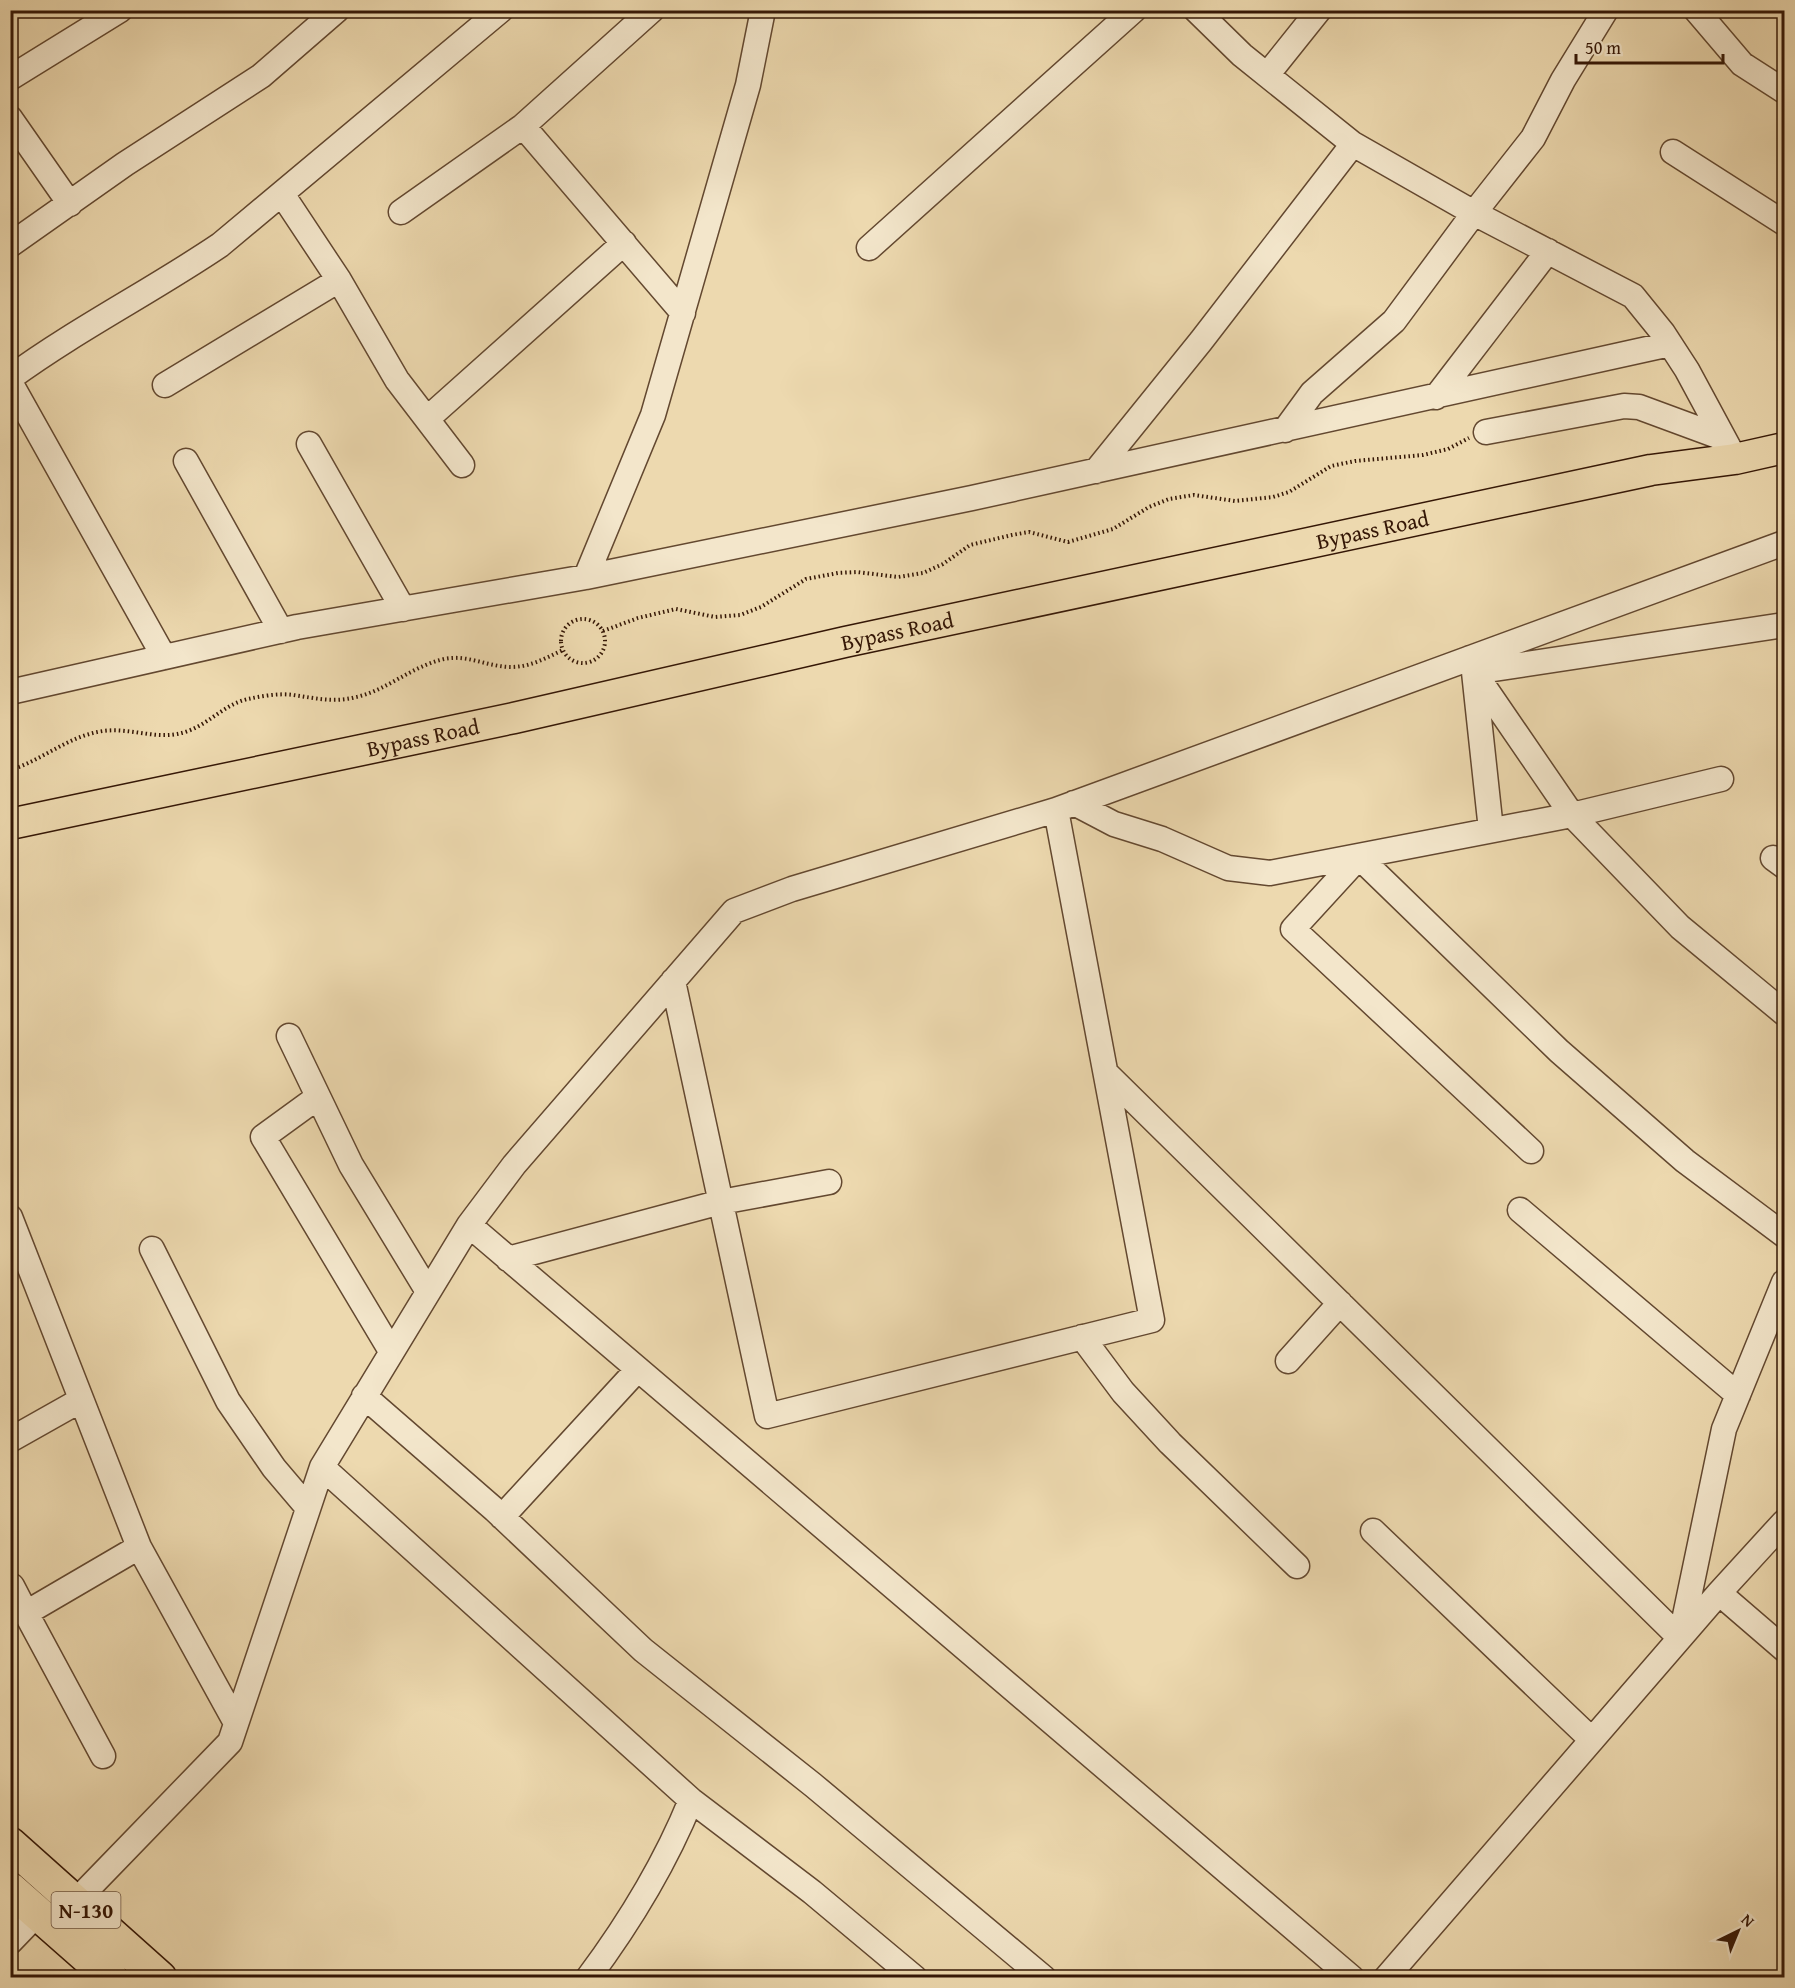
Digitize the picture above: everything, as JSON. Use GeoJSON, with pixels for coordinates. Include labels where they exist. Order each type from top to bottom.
{"type":"FeatureCollection","features":[{"type":"Feature","properties":{"kind":"highway","name":"N-130"},"geometry":{"type":"LineString","coordinates":[[10,1844],[160,1977]]}},
{"type":"Feature","properties":{"kind":"highway","name":"N-130"},"geometry":{"type":"LineString","coordinates":[[10,1889],[111,1977]]}},
{"type":"Feature","properties":{"kind":"main road","name":"Bypass Road"},"geometry":{"type":"LineString","coordinates":[[10,824],[514,718],[845,642],[1628,475],[1729,448],[1785,448]]}},
{"type":"Feature","properties":{"kind":"street"},"geometry":{"type":"LineString","coordinates":[[10,78],[120,10]]}},
{"type":"Feature","properties":{"kind":"street"},"geometry":{"type":"LineString","coordinates":[[10,245],[261,76],[337,10]]}},
{"type":"Feature","properties":{"kind":"street"},"geometry":{"type":"LineString","coordinates":[[164,657],[10,380],[42,355],[174,276],[220,244],[501,10]]}},
{"type":"Feature","properties":{"kind":"street"},"geometry":{"type":"LineString","coordinates":[[401,212],[523,126],[652,10]]}},
{"type":"Feature","properties":{"kind":"street"},"geometry":{"type":"LineString","coordinates":[[586,577],[653,415],[748,85],[763,10]]}},
{"type":"Feature","properties":{"kind":"street"},"geometry":{"type":"LineString","coordinates":[[870,248],[1134,10]]}},
{"type":"Feature","properties":{"kind":"street"},"geometry":{"type":"LineString","coordinates":[[1196,10],[1266,75],[1353,144],[1474,213],[1633,296],[1670,344],[1729,448]]}},
{"type":"Feature","properties":{"kind":"street"},"geometry":{"type":"LineString","coordinates":[[1266,75],[1319,10]]}},
{"type":"Feature","properties":{"kind":"street"},"geometry":{"type":"LineString","coordinates":[[1285,430],[1312,393],[1394,321],[1533,138],[1563,80],[1606,10]]}},
{"type":"Feature","properties":{"kind":"street"},"geometry":{"type":"LineString","coordinates":[[1696,10],[1742,64],[1785,91]]}},
{"type":"Feature","properties":{"kind":"street"},"geometry":{"type":"LineString","coordinates":[[10,118],[70,204]]}},
{"type":"Feature","properties":{"kind":"street"},"geometry":{"type":"LineString","coordinates":[[523,126],[683,313]]}},
{"type":"Feature","properties":{"kind":"street"},"geometry":{"type":"LineString","coordinates":[[1096,471],[1201,341],[1353,144]]}},
{"type":"Feature","properties":{"kind":"street"},"geometry":{"type":"LineString","coordinates":[[1673,152],[1785,222]]}},
{"type":"Feature","properties":{"kind":"street"},"geometry":{"type":"LineString","coordinates":[[282,194],[339,280],[397,380],[462,465]]}},
{"type":"Feature","properties":{"kind":"street"},"geometry":{"type":"LineString","coordinates":[[427,419],[624,243]]}},
{"type":"Feature","properties":{"kind":"street"},"geometry":{"type":"LineString","coordinates":[[1436,397],[1548,251]]}},
{"type":"Feature","properties":{"kind":"street"},"geometry":{"type":"LineString","coordinates":[[165,385],[339,280]]}},
{"type":"Feature","properties":{"kind":"street"},"geometry":{"type":"LineString","coordinates":[[12,688],[282,631],[586,577],[1096,471],[1670,344]]}},
{"type":"Feature","properties":{"kind":"street"},"geometry":{"type":"LineString","coordinates":[[1486,432],[1624,406],[1639,407],[1729,448]]}},
{"type":"Feature","properties":{"kind":"street"},"geometry":{"type":"LineString","coordinates":[[309,444],[404,609]]}},
{"type":"Feature","properties":{"kind":"street"},"geometry":{"type":"LineString","coordinates":[[186,461],[282,631]]}},
{"type":"Feature","properties":{"kind":"street"},"geometry":{"type":"LineString","coordinates":[[76,1901],[230,1742],[322,1467],[427,1290],[469,1225],[513,1165],[734,911],[792,889],[1065,807],[1472,665],[1785,543]]}},
{"type":"Feature","properties":{"kind":"street"},"geometry":{"type":"LineString","coordinates":[[1472,665],[1785,625]]}},
{"type":"Feature","properties":{"kind":"street"},"geometry":{"type":"LineString","coordinates":[[1472,665],[1572,815],[1680,927],[1785,1013]]}},
{"type":"Feature","properties":{"kind":"street"},"geometry":{"type":"LineString","coordinates":[[1472,665],[1491,831]]}},
{"type":"Feature","properties":{"kind":"street"},"geometry":{"type":"LineString","coordinates":[[1065,807],[1161,839],[1227,868],[1270,873],[1572,815],[1721,779]]}},
{"type":"Feature","properties":{"kind":"street"},"geometry":{"type":"LineString","coordinates":[[673,981],[767,1416],[1152,1320],[1106,1072],[1065,807]]}},
{"type":"Feature","properties":{"kind":"street"},"geometry":{"type":"LineString","coordinates":[[1359,857],[1293,929],[1531,1151]]}},
{"type":"Feature","properties":{"kind":"street"},"geometry":{"type":"LineString","coordinates":[[1359,857],[1559,1051],[1685,1161],[1785,1235]]}},
{"type":"Feature","properties":{"kind":"street"},"geometry":{"type":"LineString","coordinates":[[289,1036],[351,1166],[427,1290]]}},
{"type":"Feature","properties":{"kind":"street"},"geometry":{"type":"LineString","coordinates":[[1106,1072],[1680,1638]]}},
{"type":"Feature","properties":{"kind":"street"},"geometry":{"type":"LineString","coordinates":[[318,1097],[263,1137],[391,1351]]}},
{"type":"Feature","properties":{"kind":"street"},"geometry":{"type":"LineString","coordinates":[[508,1259],[721,1202],[829,1182]]}},
{"type":"Feature","properties":{"kind":"street"},"geometry":{"type":"LineString","coordinates":[[1520,1210],[1738,1395]]}},
{"type":"Feature","properties":{"kind":"street"},"geometry":{"type":"LineString","coordinates":[[10,1217],[139,1547],[236,1723]]}},
{"type":"Feature","properties":{"kind":"street"},"geometry":{"type":"LineString","coordinates":[[469,1225],[1352,1977]]}},
{"type":"Feature","properties":{"kind":"street"},"geometry":{"type":"LineString","coordinates":[[152,1249],[228,1401],[274,1468],[308,1508]]}},
{"type":"Feature","properties":{"kind":"street"},"geometry":{"type":"LineString","coordinates":[[1680,1638],[1724,1429],[1785,1282]]}},
{"type":"Feature","properties":{"kind":"street"},"geometry":{"type":"LineString","coordinates":[[1288,1361],[1340,1303]]}},
{"type":"Feature","properties":{"kind":"street"},"geometry":{"type":"LineString","coordinates":[[1082,1337],[1123,1392],[1170,1443],[1297,1566]]}},
{"type":"Feature","properties":{"kind":"street"},"geometry":{"type":"LineString","coordinates":[[502,1517],[638,1369]]}},
{"type":"Feature","properties":{"kind":"street"},"geometry":{"type":"LineString","coordinates":[[364,1396],[502,1517],[643,1650],[813,1785],[1044,1977]]}},
{"type":"Feature","properties":{"kind":"street"},"geometry":{"type":"LineString","coordinates":[[10,1440],[81,1400]]}},
{"type":"Feature","properties":{"kind":"street"},"geometry":{"type":"LineString","coordinates":[[322,1467],[691,1800],[812,1892],[915,1977]]}},
{"type":"Feature","properties":{"kind":"street"},"geometry":{"type":"LineString","coordinates":[[1386,1977],[1719,1593],[1785,1522]]}},
{"type":"Feature","properties":{"kind":"street"},"geometry":{"type":"LineString","coordinates":[[1373,1531],[1592,1740]]}},
{"type":"Feature","properties":{"kind":"street"},"geometry":{"type":"LineString","coordinates":[[26,1613],[139,1547]]}},
{"type":"Feature","properties":{"kind":"street"},"geometry":{"type":"LineString","coordinates":[[12,1586],[103,1756]]}},
{"type":"Feature","properties":{"kind":"street"},"geometry":{"type":"LineString","coordinates":[[1719,1593],[1785,1649]]}},
{"type":"Feature","properties":{"kind":"street"},"geometry":{"type":"LineString","coordinates":[[588,1977],[612,1944],[674,1843],[691,1800]]}},
{"type":"Feature","properties":{"kind":"street"},"geometry":{"type":"LineString","coordinates":[[10,1942],[38,1913]]}},
{"type":"Feature","properties":{"kind":"path"},"geometry":{"type":"LineString","coordinates":[[603,631],[638,618],[676,609],[715,617],[740,615],[761,607],[806,579],[837,573],[857,572],[898,577],[923,573],[943,564],[970,545],[1012,534],[1029,532],[1068,542],[1113,529],[1149,507],[1169,499],[1194,495],[1235,501],[1273,497],[1289,492],[1331,466],[1355,461],[1424,455],[1448,449],[1486,432]]}},
{"type":"Feature","properties":{"kind":"path"},"geometry":{"type":"LineString","coordinates":[[577,619],[592,620],[603,631],[605,647],[602,654],[589,663],[574,661],[563,650],[561,635],[565,628],[577,619]]}},
{"type":"Feature","properties":{"kind":"path"},"geometry":{"type":"LineString","coordinates":[[10,770],[78,737],[103,731],[129,730],[166,736],[187,732],[208,722],[223,709],[245,699],[292,695],[333,700],[357,698],[417,668],[446,659],[470,658],[510,667],[532,664],[563,650]]}}]}
